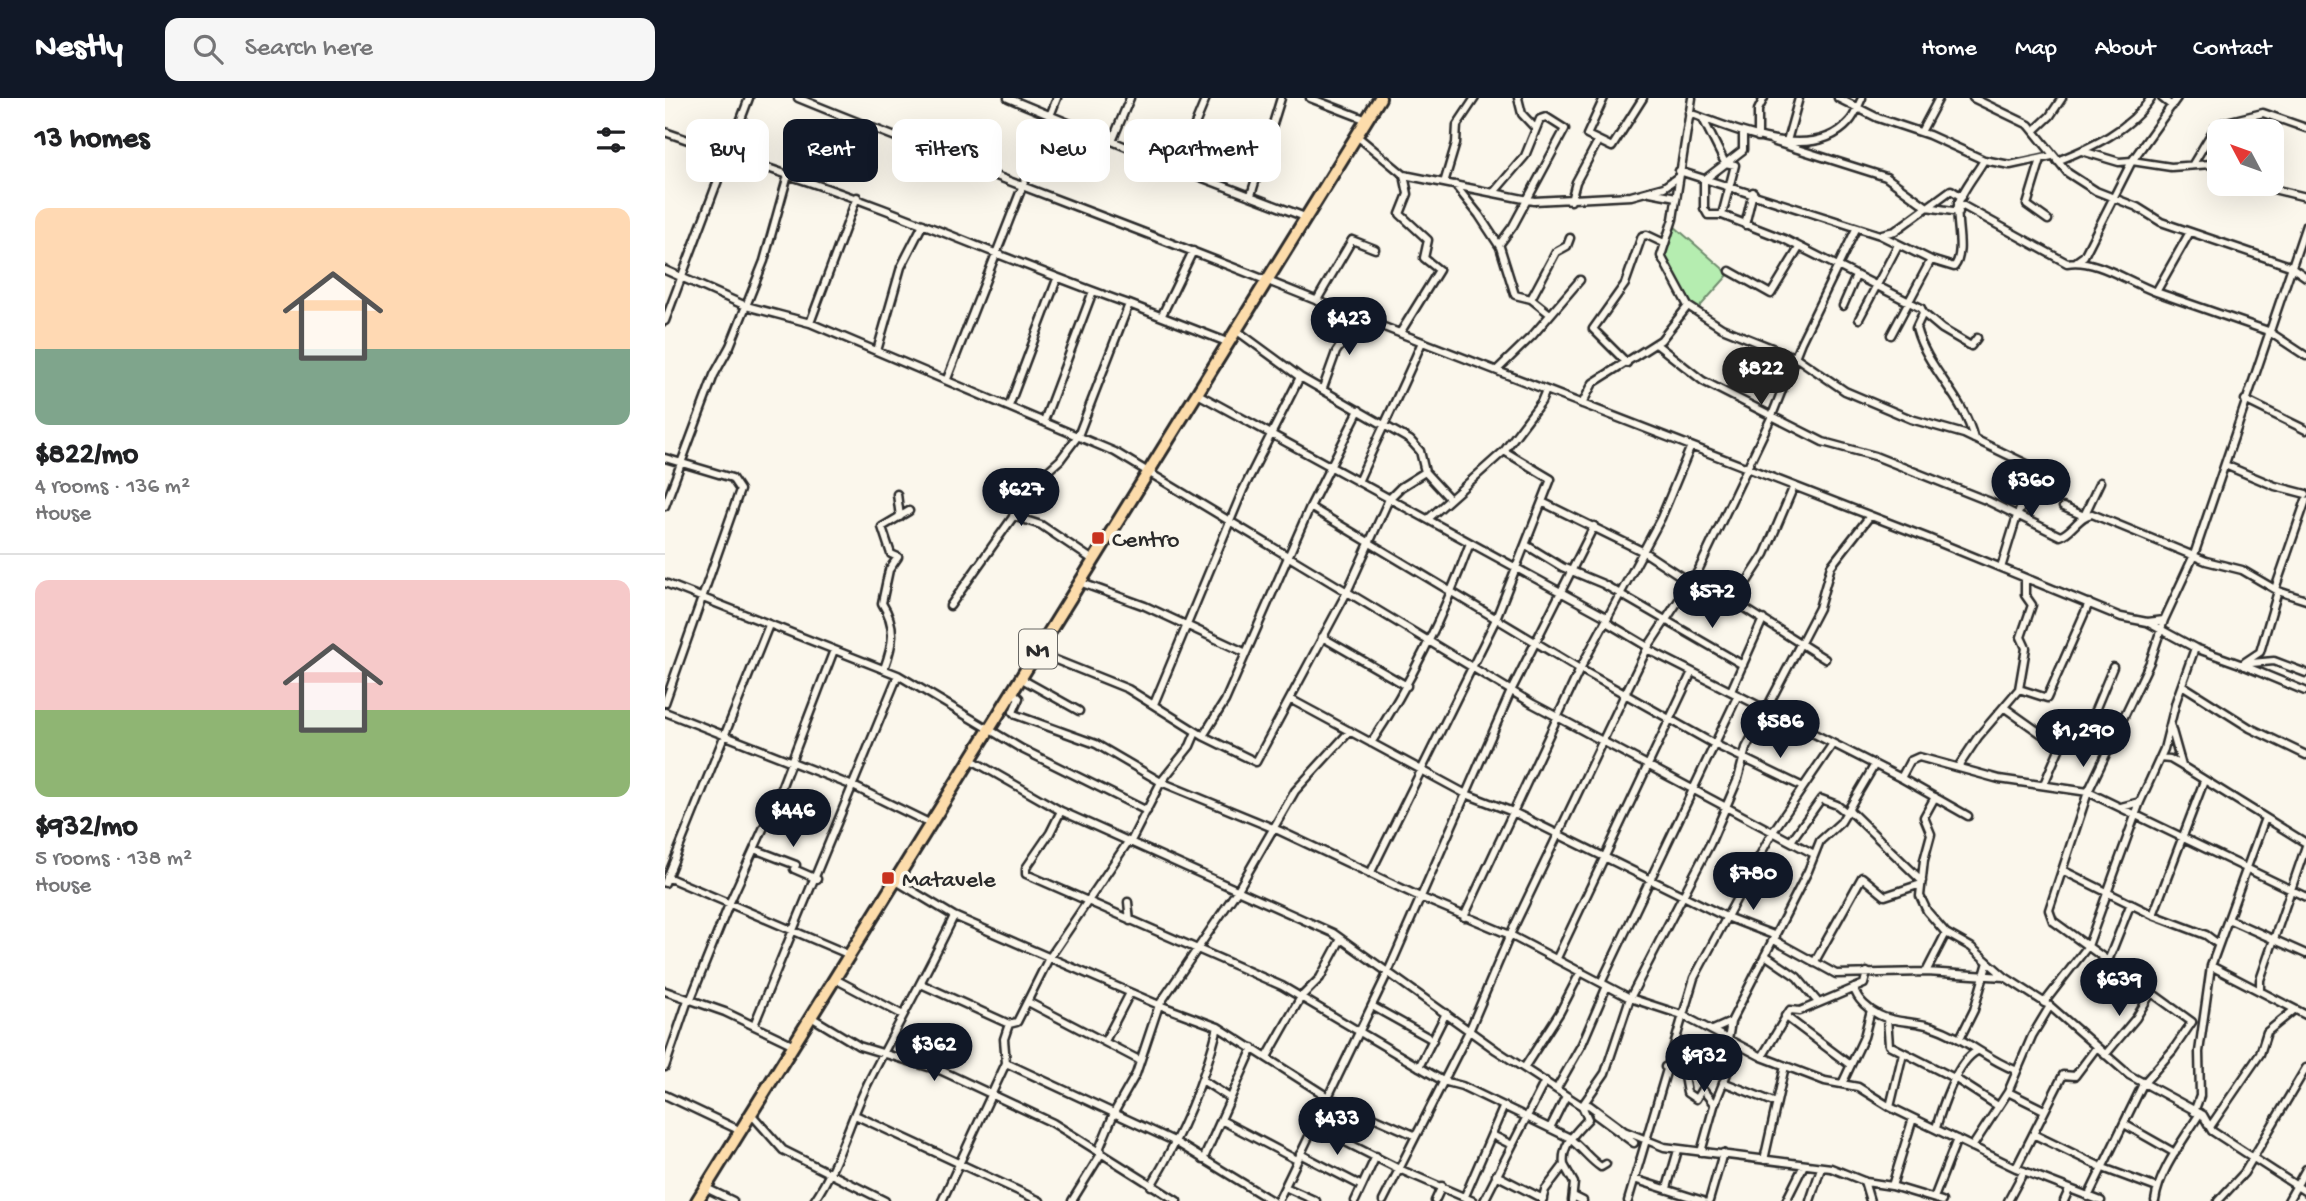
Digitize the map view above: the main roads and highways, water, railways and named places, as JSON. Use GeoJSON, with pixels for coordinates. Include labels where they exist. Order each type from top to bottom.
{"type":"FeatureCollection","features":[{"type":"Feature","properties":{"kind":"highway","name":"N1"},"geometry":{"type":"LineString","coordinates":[[697,1201],[1380,98]]}},
{"type":"Feature","properties":{"kind":"place","name":"Centro"},"geometry":{"type":"Point","coordinates":[1098,538]}},
{"type":"Feature","properties":{"kind":"place","name":"Matavele"},"geometry":{"type":"Point","coordinates":[888,878]}}]}
